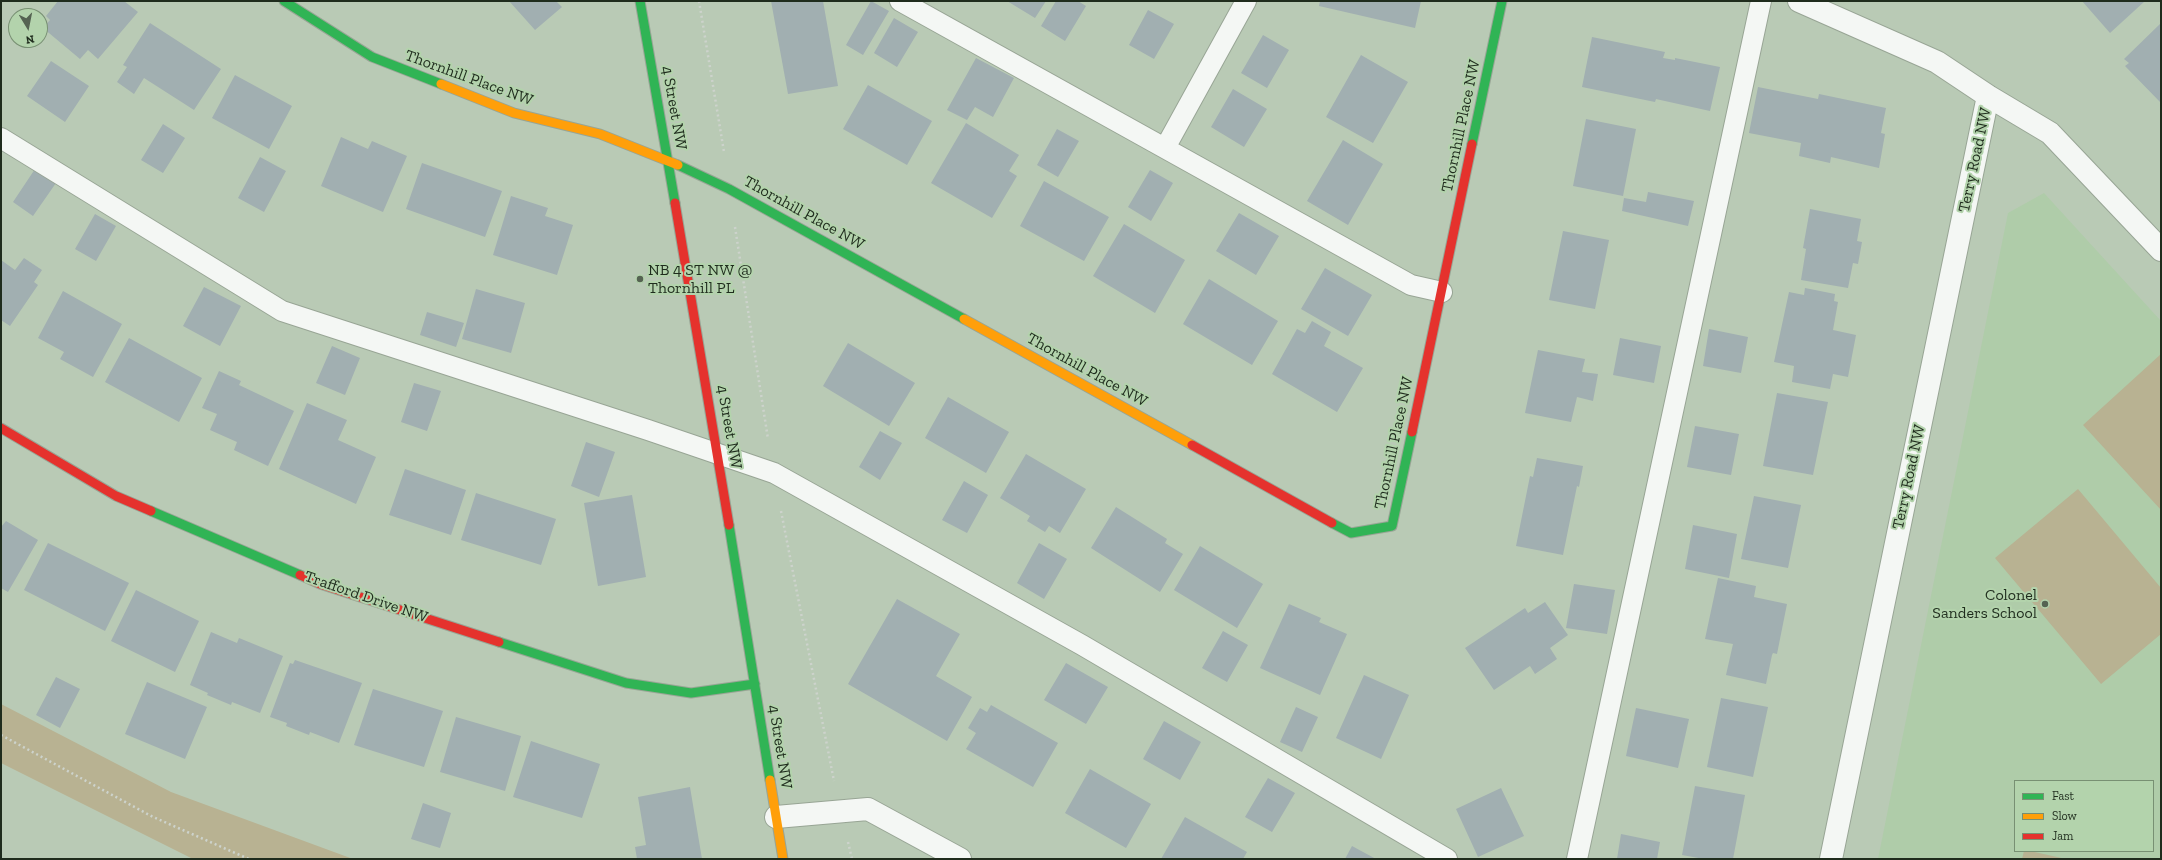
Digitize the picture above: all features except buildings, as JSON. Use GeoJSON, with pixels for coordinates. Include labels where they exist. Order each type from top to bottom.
{"type":"FeatureCollection","features":[{"type":"Feature","properties":{"kind":"street","name":"Thornhill Place NW"},"geometry":{"type":"LineString","coordinates":[[284,1],[372,57],[514,113],[600,134],[668,160],[729,189],[1351,533],[1392,526],[1502,1]]}},
{"type":"Feature","properties":{"kind":"street","name":"4 Street NW"},"geometry":{"type":"LineString","coordinates":[[640,1],[718,455],[783,859]]}},
{"type":"Feature","properties":{"kind":"street"},"geometry":{"type":"LineString","coordinates":[[1799,1],[1937,62],[1988,96],[2050,133],[2161,250]]}},
{"type":"Feature","properties":{"kind":"street","name":"Terry Road NW"},"geometry":{"type":"LineString","coordinates":[[1831,859],[1988,96]]}},
{"type":"Feature","properties":{"kind":"street","name":"Trafford Drive NW"},"geometry":{"type":"LineString","coordinates":[[1,428],[116,496],[320,584],[626,683],[691,693],[755,684]]}},
{"type":"Feature","properties":{"kind":"street"},"geometry":{"type":"LineString","coordinates":[[776,817],[868,808],[960,859]]}},
{"type":"Feature","properties":{"kind":"lane"},"geometry":{"type":"LineString","coordinates":[[900,1],[1411,285],[1442,292]]}},
{"type":"Feature","properties":{"kind":"lane"},"geometry":{"type":"LineString","coordinates":[[1165,148],[1246,1]]}},
{"type":"Feature","properties":{"kind":"lane"},"geometry":{"type":"LineString","coordinates":[[1577,859],[1761,1]]}},
{"type":"Feature","properties":{"kind":"lane"},"geometry":{"type":"LineString","coordinates":[[1,138],[282,311],[774,473],[1082,645],[1447,859]]}},
{"type":"Feature","properties":{"kind":"path"},"geometry":{"type":"LineString","coordinates":[[699,1],[723,144]]}},
{"type":"Feature","properties":{"kind":"path"},"geometry":{"type":"LineString","coordinates":[[1,735],[152,818],[249,859]]}},
{"type":"Feature","properties":{"kind":"shaded area","name":"Colonel Sanders School"},"geometry":{"type":"Polygon","coordinates":[[[2044,193],[2161,321],[2161,859],[1878,859],[2008,213],[2044,193]]]}},
{"type":"Feature","properties":{"kind":"shaded area"},"geometry":{"type":"Polygon","coordinates":[[[2161,354],[2161,510],[2083,425],[2161,354]]]}},
{"type":"Feature","properties":{"kind":"shaded area"},"geometry":{"type":"Polygon","coordinates":[[[2078,489],[2161,588],[2161,634],[2101,684],[1995,558],[2078,489]]]}},
{"type":"Feature","properties":{"kind":"shaded area"},"geometry":{"type":"Polygon","coordinates":[[[1,704],[171,792],[353,859],[193,859],[1,763],[1,704]]]}},
{"type":"Feature","properties":{"kind":"shaded area"},"geometry":{"type":"Polygon","coordinates":[[[2024,852],[2034,852],[2066,859],[2022,859],[2024,852]]]}},
{"type":"Feature","properties":{"kind":"traffic: fast"},"geometry":{"type":"LineString","coordinates":[[284,1],[372,57],[441,84]]}},
{"type":"Feature","properties":{"kind":"traffic: fast"},"geometry":{"type":"LineString","coordinates":[[640,1],[675,203]]}},
{"type":"Feature","properties":{"kind":"traffic: fast"},"geometry":{"type":"LineString","coordinates":[[1472,144],[1502,1]]}},
{"type":"Feature","properties":{"kind":"traffic: fast"},"geometry":{"type":"LineString","coordinates":[[678,165],[729,189],[964,319]]}},
{"type":"Feature","properties":{"kind":"traffic: fast"},"geometry":{"type":"LineString","coordinates":[[1332,523],[1351,533],[1392,526],[1412,432]]}},
{"type":"Feature","properties":{"kind":"traffic: fast"},"geometry":{"type":"LineString","coordinates":[[151,511],[300,575]]}},
{"type":"Feature","properties":{"kind":"traffic: fast"},"geometry":{"type":"LineString","coordinates":[[729,525],[770,780]]}},
{"type":"Feature","properties":{"kind":"traffic: fast"},"geometry":{"type":"LineString","coordinates":[[499,642],[626,683],[691,693],[755,684]]}},
{"type":"Feature","properties":{"kind":"traffic: slow"},"geometry":{"type":"LineString","coordinates":[[441,84],[514,113],[600,134],[678,165]]}},
{"type":"Feature","properties":{"kind":"traffic: slow"},"geometry":{"type":"LineString","coordinates":[[964,319],[1192,445]]}},
{"type":"Feature","properties":{"kind":"traffic: slow"},"geometry":{"type":"LineString","coordinates":[[770,780],[783,859]]}},
{"type":"Feature","properties":{"kind":"traffic: jam"},"geometry":{"type":"LineString","coordinates":[[1412,432],[1472,144]]}},
{"type":"Feature","properties":{"kind":"traffic: jam"},"geometry":{"type":"LineString","coordinates":[[675,203],[729,525]]}},
{"type":"Feature","properties":{"kind":"traffic: jam"},"geometry":{"type":"LineString","coordinates":[[1,428],[116,496],[151,511]]}},
{"type":"Feature","properties":{"kind":"traffic: jam"},"geometry":{"type":"LineString","coordinates":[[1192,445],[1332,523]]}},
{"type":"Feature","properties":{"kind":"traffic: jam"},"geometry":{"type":"LineString","coordinates":[[300,575],[320,584],[499,642]]}},
{"type":"Feature","properties":{"kind":"place","name":"NB 4 ST NW @ Thornhill PL"},"geometry":{"type":"Point","coordinates":[640,279]}},
{"type":"Feature","properties":{"kind":"place","name":"Colonel Sanders School"},"geometry":{"type":"Point","coordinates":[2045,604]}}]}
